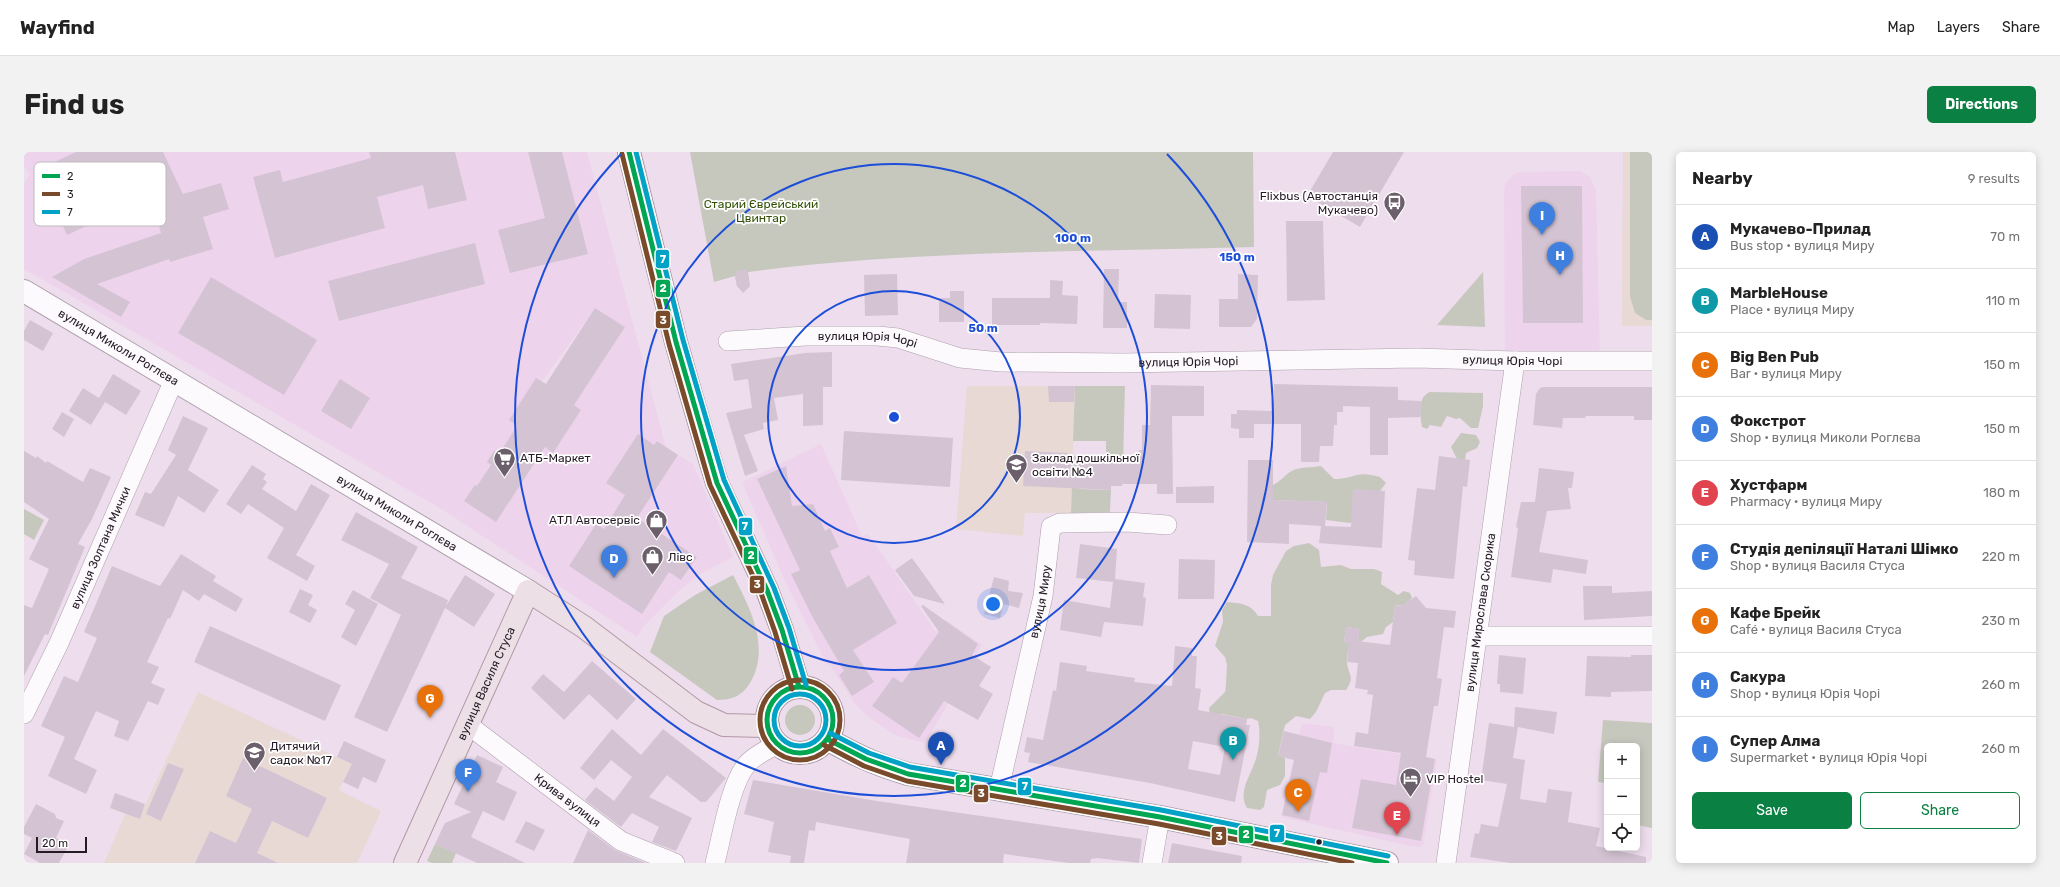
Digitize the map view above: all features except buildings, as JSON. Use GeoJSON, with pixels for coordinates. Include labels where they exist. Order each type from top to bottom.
{"type":"FeatureCollection","features":[{"type":"Feature","properties":{"kind":"main road"},"geometry":{"type":"LineString","coordinates":[[629,152],[676,342],[717,483],[767,590],[782,630],[798,687]]}},
{"type":"Feature","properties":{"kind":"main road","name":"вулиця Василя Стуса"},"geometry":{"type":"LineString","coordinates":[[405,863],[528,591]]}},
{"type":"Feature","properties":{"kind":"main road","name":"вулиця Миколи Роглєва"},"geometry":{"type":"LineString","coordinates":[[528,591],[584,627],[696,712],[714,722],[724,725],[773,735]]}},
{"type":"Feature","properties":{"kind":"main road"},"geometry":{"type":"LineString","coordinates":[[798,687],[814,689],[823,695],[829,704],[832,714],[832,725],[827,739],[815,750],[805,752],[795,752],[773,735],[767,716],[770,706],[776,698],[784,691],[798,687]]}},
{"type":"Feature","properties":{"kind":"street","name":"вулиця Миколи Роглєва"},"geometry":{"type":"LineString","coordinates":[[24,291],[528,591]]}},
{"type":"Feature","properties":{"kind":"street","name":"вулиця Юрія Чорі"},"geometry":{"type":"LineString","coordinates":[[728,341],[806,336],[878,336],[898,338],[960,358],[1001,362],[1123,363],[1418,358],[1515,361],[1652,361]]}},
{"type":"Feature","properties":{"kind":"street","name":"вулиця Мирослава Скорика"},"geometry":{"type":"LineString","coordinates":[[1446,863],[1515,361]]}},
{"type":"Feature","properties":{"kind":"street","name":"вулиця Золтана Мички"},"geometry":{"type":"LineString","coordinates":[[24,714],[59,643],[174,380]]}},
{"type":"Feature","properties":{"kind":"street","name":"вулиця Миру"},"geometry":{"type":"LineString","coordinates":[[999,789],[1043,596],[1051,527],[1060,523],[1127,522],[1167,525]]}},
{"type":"Feature","properties":{"kind":"street"},"geometry":{"type":"LineString","coordinates":[[1477,636],[1652,636]]}},
{"type":"Feature","properties":{"kind":"street","name":"Крива вулиця"},"geometry":{"type":"LineString","coordinates":[[467,724],[621,841],[675,863]]}},
{"type":"Feature","properties":{"kind":"street"},"geometry":{"type":"LineString","coordinates":[[715,863],[735,784],[741,772],[773,735]]}},
{"type":"Feature","properties":{"kind":"street"},"geometry":{"type":"LineString","coordinates":[[827,739],[852,754],[876,765],[908,774],[1160,817],[1387,863]]}},
{"type":"Feature","properties":{"kind":"street"},"geometry":{"type":"LineString","coordinates":[[1152,863],[1160,817]]}},
{"type":"Feature","properties":{"kind":"shaded area"},"geometry":{"type":"Polygon","coordinates":[[[24,152],[587,152],[666,447],[693,464],[733,557],[700,574],[680,590],[644,626],[637,637],[438,507],[24,269],[24,184],[30,174],[24,166],[24,152]],[[587,319],[542,382],[546,384],[587,319]]]}},
{"type":"Feature","properties":{"kind":"shaded area"},"geometry":{"type":"Polygon","coordinates":[[[1623,152],[1652,152],[1652,326],[1622,326],[1623,152]]]}},
{"type":"Feature","properties":{"kind":"shaded area"},"geometry":{"type":"Polygon","coordinates":[[[1580,171],[1590,177],[1596,190],[1600,361],[1505,361],[1505,184],[1514,174],[1522,172],[1580,171]]]}},
{"type":"Feature","properties":{"kind":"shaded area","name":"Заклад дошкільної освіти №4"},"geometry":{"type":"Polygon","coordinates":[[[967,386],[1075,386],[1071,513],[1025,513],[1023,536],[956,529],[967,386]]]}},
{"type":"Feature","properties":{"kind":"shaded area"},"geometry":{"type":"Polygon","coordinates":[[[821,444],[862,536],[868,534],[936,632],[946,620],[982,645],[925,743],[895,735],[867,716],[855,704],[829,664],[827,665],[785,581],[742,482],[821,444]]]}},
{"type":"Feature","properties":{"kind":"shaded area","name":"Дитячий садок №17"},"geometry":{"type":"Polygon","coordinates":[[[198,692],[352,764],[339,790],[381,811],[357,863],[104,863],[127,810],[141,814],[198,692]]]}},
{"type":"Feature","properties":{"kind":"shaded area"},"geometry":{"type":"Polygon","coordinates":[[[1302,723],[1334,727],[1333,743],[1437,760],[1423,845],[1419,847],[1406,845],[1281,817],[1302,723]]]}},
{"type":"Feature","properties":{"kind":"green space","name":"Старий Єврейський Цвинтар"},"geometry":{"type":"Polygon","coordinates":[[[690,152],[1253,152],[1254,247],[1000,253],[811,265],[748,272],[750,286],[745,290],[737,286],[735,276],[714,282],[690,152]]]}},
{"type":"Feature","properties":{"kind":"green space"},"geometry":{"type":"Polygon","coordinates":[[[1630,152],[1652,152],[1652,320],[1646,320],[1635,313],[1630,297],[1630,152]]]}},
{"type":"Feature","properties":{"kind":"green space"},"geometry":{"type":"Polygon","coordinates":[[[1483,272],[1485,327],[1437,325],[1483,272]]]}},
{"type":"Feature","properties":{"kind":"green space"},"geometry":{"type":"Polygon","coordinates":[[[1075,386],[1125,386],[1123,464],[1113,463],[1113,459],[1106,458],[1106,441],[1073,441],[1075,386]]]}},
{"type":"Feature","properties":{"kind":"green space"},"geometry":{"type":"Polygon","coordinates":[[[1430,392],[1483,393],[1483,406],[1478,428],[1471,428],[1460,418],[1456,419],[1447,416],[1441,427],[1430,425],[1427,429],[1422,427],[1420,412],[1421,402],[1426,394],[1430,392]]]}},
{"type":"Feature","properties":{"kind":"green space"},"geometry":{"type":"Polygon","coordinates":[[[1461,433],[1476,435],[1480,442],[1477,448],[1466,453],[1465,460],[1457,459],[1451,447],[1461,433]]]}},
{"type":"Feature","properties":{"kind":"green space"},"geometry":{"type":"Polygon","coordinates":[[[1073,456],[1081,457],[1079,489],[1111,490],[1110,512],[1071,513],[1073,456]]]}},
{"type":"Feature","properties":{"kind":"green space"},"geometry":{"type":"Polygon","coordinates":[[[1321,466],[1334,479],[1366,474],[1380,477],[1386,483],[1358,520],[1350,523],[1326,520],[1327,502],[1273,500],[1273,485],[1290,472],[1302,468],[1321,466]]]}},
{"type":"Feature","properties":{"kind":"green space"},"geometry":{"type":"Polygon","coordinates":[[[24,509],[44,520],[34,540],[24,534],[24,509]]]}},
{"type":"Feature","properties":{"kind":"green space"},"geometry":{"type":"Polygon","coordinates":[[[1309,543],[1319,550],[1321,567],[1341,565],[1351,569],[1374,569],[1382,572],[1381,584],[1398,595],[1404,591],[1410,593],[1412,598],[1407,602],[1406,606],[1395,605],[1393,622],[1386,627],[1383,634],[1367,637],[1358,644],[1359,629],[1346,627],[1344,642],[1350,643],[1347,656],[1351,676],[1349,686],[1346,690],[1331,690],[1325,693],[1316,712],[1310,719],[1296,716],[1285,725],[1278,755],[1285,758],[1285,776],[1280,785],[1267,790],[1264,807],[1260,810],[1247,808],[1244,791],[1258,749],[1258,721],[1251,718],[1247,719],[1222,714],[1210,717],[1209,708],[1225,692],[1226,684],[1227,665],[1225,657],[1215,646],[1223,622],[1222,610],[1227,602],[1237,603],[1249,607],[1258,616],[1271,616],[1271,585],[1273,575],[1286,551],[1294,546],[1309,543]]]}},
{"type":"Feature","properties":{"kind":"green space"},"geometry":{"type":"Polygon","coordinates":[[[733,575],[746,601],[756,628],[759,656],[756,669],[750,683],[744,691],[732,698],[717,700],[650,652],[664,616],[695,595],[733,575]]]}},
{"type":"Feature","properties":{"kind":"green space"},"geometry":{"type":"Polygon","coordinates":[[[800,705],[811,709],[815,720],[811,731],[800,735],[789,731],[785,720],[789,709],[800,705]]]}},
{"type":"Feature","properties":{"kind":"green space"},"geometry":{"type":"Polygon","coordinates":[[[1603,720],[1652,723],[1652,828],[1640,826],[1640,743],[1604,743],[1604,783],[1598,782],[1603,720]]]}},
{"type":"Feature","properties":{"kind":"green space"},"geometry":{"type":"Polygon","coordinates":[[[435,844],[456,853],[452,863],[432,863],[427,861],[435,844]]]}},
{"type":"Feature","properties":{"kind":"transit line","name":"2"},"geometry":{"type":"LineString","coordinates":[[629,152],[676,342],[717,483],[767,590],[782,630],[799,687]]}},
{"type":"Feature","properties":{"kind":"transit line","name":"7"},"geometry":{"type":"LineString","coordinates":[[636,152],[683,340],[724,480],[774,588],[789,628],[806,685]]}},
{"type":"Feature","properties":{"kind":"transit line","name":"3"},"geometry":{"type":"LineString","coordinates":[[622,154],[669,344],[710,485],[761,593],[775,632],[792,689]]}},
{"type":"Feature","properties":{"kind":"transit line","name":"3"},"geometry":{"type":"LineString","coordinates":[[800,680],[815,683],[828,692],[837,705],[840,720],[837,735],[828,748],[815,757],[800,760],[785,757],[772,748],[763,735],[760,720],[763,705],[772,692],[785,683],[800,680]]}},
{"type":"Feature","properties":{"kind":"transit line","name":"2"},"geometry":{"type":"LineString","coordinates":[[800,687],[813,690],[823,697],[830,707],[833,720],[830,733],[823,743],[813,750],[800,753],[787,750],[777,743],[770,733],[767,720],[770,707],[777,697],[787,690],[800,687]]}},
{"type":"Feature","properties":{"kind":"transit line","name":"7"},"geometry":{"type":"LineString","coordinates":[[800,694],[810,696],[818,702],[824,710],[826,720],[824,730],[818,738],[810,744],[800,746],[790,744],[782,738],[776,730],[774,720],[776,710],[782,702],[790,696],[800,694]]}},
{"type":"Feature","properties":{"kind":"transit line","name":"7"},"geometry":{"type":"LineString","coordinates":[[830,733],[869,753],[910,767],[1161,810],[1388,856]]}},
{"type":"Feature","properties":{"kind":"transit line","name":"2"},"geometry":{"type":"LineString","coordinates":[[827,739],[866,759],[908,774],[1160,817],[1387,863]]}},
{"type":"Feature","properties":{"kind":"transit line","name":"3"},"geometry":{"type":"LineString","coordinates":[[824,745],[864,766],[907,781],[1159,824],[1352,863]]}},
{"type":"Feature","properties":{"kind":"place","name":"Flixbus (Автостанція Мукачево)"},"geometry":{"type":"Point","coordinates":[1394,222]}},
{"type":"Feature","properties":{"kind":"place","name":"Супер Алма"},"geometry":{"type":"Point","coordinates":[1542,235]}},
{"type":"Feature","properties":{"kind":"place","name":"Сакура"},"geometry":{"type":"Point","coordinates":[1560,275]}},
{"type":"Feature","properties":{"kind":"place","name":"АТБ-Маркет"},"geometry":{"type":"Point","coordinates":[504,478]}},
{"type":"Feature","properties":{"kind":"place","name":"Заклад дошкільної освіти №4"},"geometry":{"type":"Point","coordinates":[1016,484]}},
{"type":"Feature","properties":{"kind":"place","name":"АТЛ Автосервіс"},"geometry":{"type":"Point","coordinates":[656,540]}},
{"type":"Feature","properties":{"kind":"place","name":"Лівс"},"geometry":{"type":"Point","coordinates":[652,576]}},
{"type":"Feature","properties":{"kind":"place","name":"Фокстрот"},"geometry":{"type":"Point","coordinates":[614,578]}},
{"type":"Feature","properties":{"kind":"place","name":"Кафе Брейк"},"geometry":{"type":"Point","coordinates":[430,718]}},
{"type":"Feature","properties":{"kind":"place","name":"MarbleHouse"},"geometry":{"type":"Point","coordinates":[1233,760]}},
{"type":"Feature","properties":{"kind":"place","name":"Мукачево-Прилад"},"geometry":{"type":"Point","coordinates":[941,765]}},
{"type":"Feature","properties":{"kind":"place","name":"Дитячий садок №17"},"geometry":{"type":"Point","coordinates":[254,772]}},
{"type":"Feature","properties":{"kind":"place","name":"Студія депіляції Наталі Шімко"},"geometry":{"type":"Point","coordinates":[468,792]}},
{"type":"Feature","properties":{"kind":"place","name":"VIP Hostel"},"geometry":{"type":"Point","coordinates":[1410,798]}},
{"type":"Feature","properties":{"kind":"place","name":"Big Ben Pub"},"geometry":{"type":"Point","coordinates":[1298,812]}},
{"type":"Feature","properties":{"kind":"place","name":"Хустфарм"},"geometry":{"type":"Point","coordinates":[1397,835]}}]}
